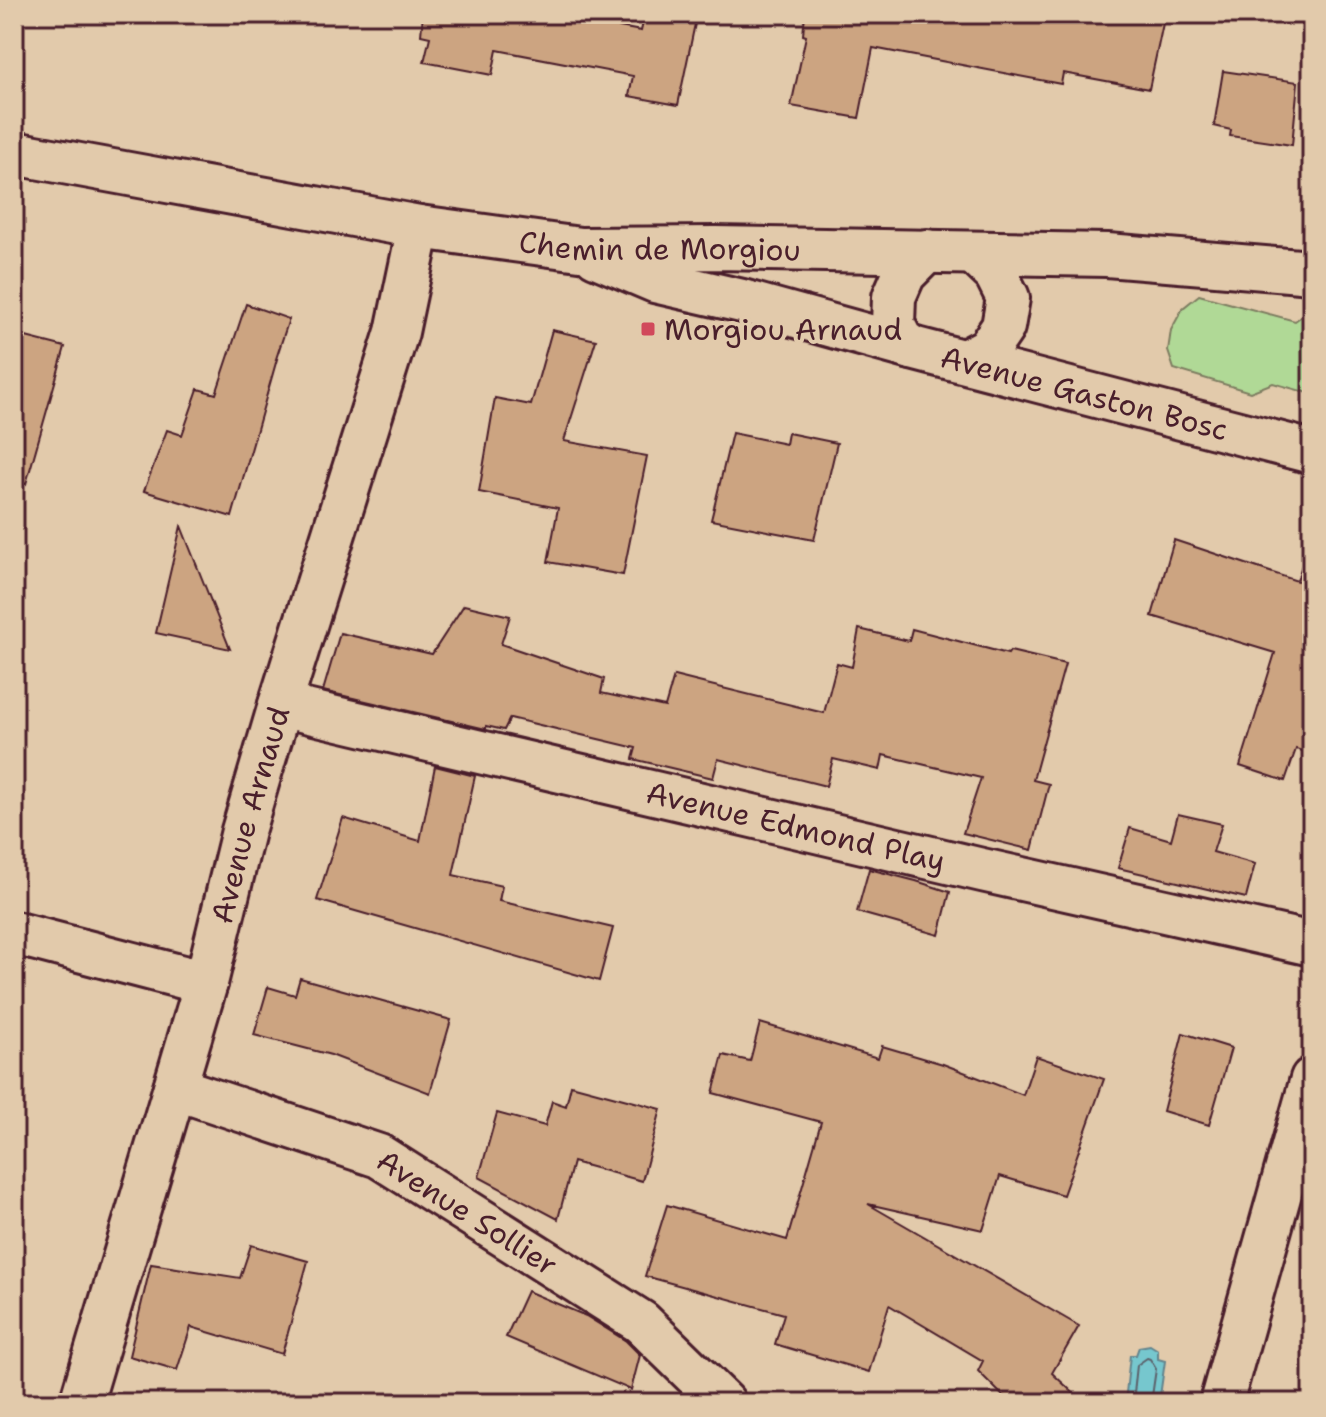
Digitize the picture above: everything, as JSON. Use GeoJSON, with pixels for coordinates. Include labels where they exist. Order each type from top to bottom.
{"type":"FeatureCollection","features":[{"type":"Feature","properties":{"kind":"street","name":"Chemin de Morgiou"},"geometry":{"type":"LineString","coordinates":[[14,153],[419,227],[580,249],[715,248],[1107,255],[1312,272]]}},
{"type":"Feature","properties":{"kind":"street","name":"Avenue Arnaud"},"geometry":{"type":"LineString","coordinates":[[81,1403],[206,983],[243,831],[280,705],[397,332],[419,227]]}},
{"type":"Feature","properties":{"kind":"street","name":"Avenue Gaston Bosc"},"geometry":{"type":"LineString","coordinates":[[580,249],[655,281],[742,301],[1312,452]]}},
{"type":"Feature","properties":{"kind":"street"},"geometry":{"type":"LineString","coordinates":[[912,348],[901,340],[893,324],[894,297],[904,274],[927,251]]}},
{"type":"Feature","properties":{"kind":"street"},"geometry":{"type":"LineString","coordinates":[[965,361],[988,349],[1003,327],[1008,298],[996,274],[974,253]]}},
{"type":"Feature","properties":{"kind":"street","name":"Avenue Edmond Play"},"geometry":{"type":"LineString","coordinates":[[280,705],[1312,944]]}},
{"type":"Feature","properties":{"kind":"street"},"geometry":{"type":"LineString","coordinates":[[14,933],[206,983]]}},
{"type":"Feature","properties":{"kind":"street"},"geometry":{"type":"LineString","coordinates":[[1221,1403],[1312,1079]]}},
{"type":"Feature","properties":{"kind":"street","name":"Avenue Sollier"},"geometry":{"type":"LineString","coordinates":[[175,1088],[379,1156],[641,1322],[724,1403]]}},
{"type":"Feature","properties":{"kind":"green space"},"geometry":{"type":"Polygon","coordinates":[[[1199,295],[1295,321],[1312,310],[1312,394],[1273,383],[1250,392],[1174,369],[1168,351],[1171,330],[1183,308],[1199,295]]]}},
{"type":"Feature","properties":{"kind":"water"},"geometry":{"type":"Polygon","coordinates":[[[1150,1345],[1158,1350],[1158,1359],[1165,1361],[1159,1403],[1125,1403],[1130,1355],[1136,1355],[1139,1347],[1150,1345]]]}},
{"type":"Feature","properties":{"kind":"building"},"geometry":{"type":"Polygon","coordinates":[[[423,14],[551,14],[641,31],[645,14],[697,14],[678,105],[629,96],[633,76],[497,50],[492,75],[424,62],[430,37],[421,35],[423,14]]]}},
{"type":"Feature","properties":{"kind":"building"},"geometry":{"type":"Polygon","coordinates":[[[805,14],[1165,14],[1149,89],[1063,73],[1061,84],[873,48],[859,118],[791,106],[806,36],[803,35],[805,14]]]}},
{"type":"Feature","properties":{"kind":"building"},"geometry":{"type":"Polygon","coordinates":[[[1223,71],[1298,82],[1292,145],[1230,136],[1231,130],[1214,126],[1223,71]]]}},
{"type":"Feature","properties":{"kind":"building"},"geometry":{"type":"Polygon","coordinates":[[[246,304],[289,319],[232,517],[144,491],[167,430],[182,435],[198,389],[216,394],[246,304]]]}},
{"type":"Feature","properties":{"kind":"building"},"geometry":{"type":"Polygon","coordinates":[[[552,330],[596,340],[564,441],[647,456],[623,575],[548,562],[558,508],[479,492],[495,398],[531,405],[552,330]]]}},
{"type":"Feature","properties":{"kind":"building"},"geometry":{"type":"Polygon","coordinates":[[[14,334],[65,347],[26,484],[14,482],[14,334]]]}},
{"type":"Feature","properties":{"kind":"building"},"geometry":{"type":"Polygon","coordinates":[[[732,433],[786,444],[788,433],[837,443],[814,540],[711,520],[732,433]]]}},
{"type":"Feature","properties":{"kind":"building"},"geometry":{"type":"Polygon","coordinates":[[[181,526],[230,649],[156,633],[181,526]]]}},
{"type":"Feature","properties":{"kind":"building"},"geometry":{"type":"Polygon","coordinates":[[[1174,540],[1297,581],[1302,565],[1312,567],[1312,754],[1296,749],[1285,781],[1240,766],[1275,653],[1152,616],[1174,540]]]}},
{"type":"Feature","properties":{"kind":"building"},"geometry":{"type":"Polygon","coordinates":[[[464,605],[510,616],[501,644],[604,679],[601,693],[665,707],[674,676],[824,713],[837,663],[852,667],[859,629],[909,641],[912,629],[1008,654],[1010,651],[1065,664],[1033,780],[1049,784],[1032,850],[963,833],[981,778],[883,755],[880,770],[833,759],[826,786],[718,759],[713,778],[633,759],[636,748],[510,718],[504,730],[486,726],[486,729],[323,691],[340,633],[432,654],[464,605]]]}},
{"type":"Feature","properties":{"kind":"building"},"geometry":{"type":"Polygon","coordinates":[[[435,766],[475,776],[453,875],[502,886],[499,901],[613,928],[599,981],[317,900],[343,818],[420,841],[435,766]]]}},
{"type":"Feature","properties":{"kind":"building"},"geometry":{"type":"Polygon","coordinates":[[[1178,814],[1222,824],[1213,852],[1255,864],[1246,898],[1118,868],[1130,828],[1171,840],[1178,814]]]}},
{"type":"Feature","properties":{"kind":"building"},"geometry":{"type":"Polygon","coordinates":[[[869,869],[950,892],[939,935],[857,912],[869,869]]]}},
{"type":"Feature","properties":{"kind":"building"},"geometry":{"type":"Polygon","coordinates":[[[300,978],[451,1020],[430,1093],[331,1055],[254,1035],[268,987],[295,995],[300,978]]]}},
{"type":"Feature","properties":{"kind":"building"},"geometry":{"type":"Polygon","coordinates":[[[760,1023],[878,1058],[882,1046],[943,1064],[1023,1095],[1036,1056],[1104,1079],[1063,1195],[1000,1176],[983,1230],[868,1204],[1079,1326],[1052,1373],[1084,1403],[1010,1403],[978,1371],[983,1361],[889,1305],[869,1372],[775,1344],[784,1314],[645,1276],[667,1205],[787,1240],[821,1122],[713,1093],[723,1055],[750,1061],[760,1023]]]}},
{"type":"Feature","properties":{"kind":"building"},"geometry":{"type":"Polygon","coordinates":[[[1183,1033],[1231,1048],[1209,1125],[1163,1111],[1183,1033]]]}},
{"type":"Feature","properties":{"kind":"building"},"geometry":{"type":"Polygon","coordinates":[[[571,1085],[661,1109],[642,1181],[573,1162],[558,1219],[479,1177],[497,1113],[545,1126],[552,1101],[566,1106],[571,1085]]]}},
{"type":"Feature","properties":{"kind":"building"},"geometry":{"type":"Polygon","coordinates":[[[251,1245],[308,1261],[282,1354],[191,1327],[177,1370],[129,1356],[151,1264],[240,1278],[251,1245]]]}},
{"type":"Feature","properties":{"kind":"building"},"geometry":{"type":"Polygon","coordinates":[[[527,1291],[586,1316],[626,1341],[640,1355],[631,1390],[506,1337],[527,1291]]]}},
{"type":"Feature","properties":{"kind":"place","name":"Morgiou Arnaud"},"geometry":{"type":"Point","coordinates":[648,329]}}]}
